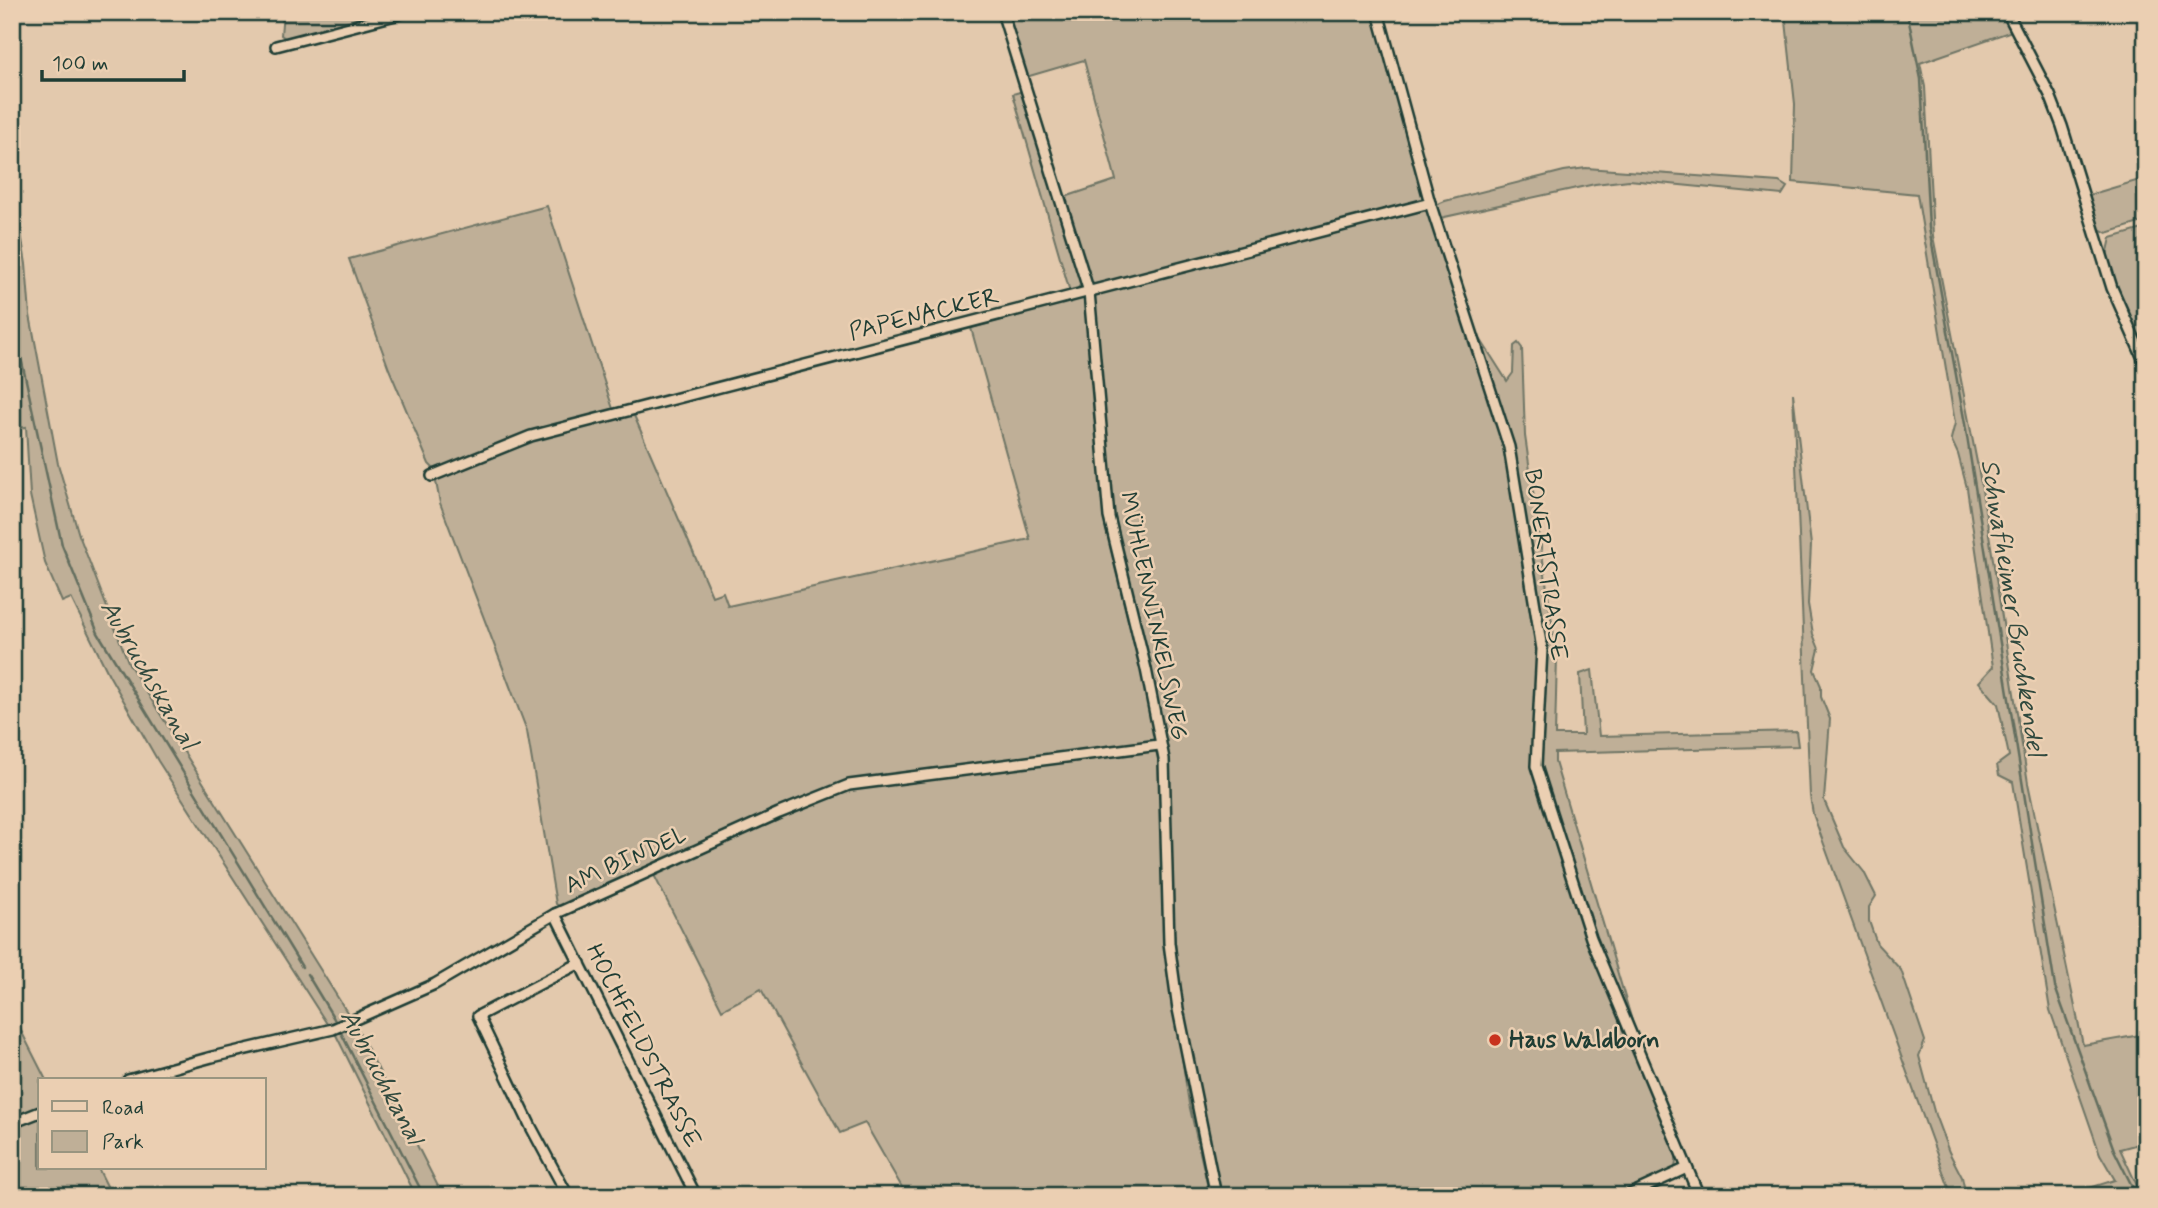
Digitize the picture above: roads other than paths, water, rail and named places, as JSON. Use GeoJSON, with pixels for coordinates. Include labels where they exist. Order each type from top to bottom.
{"type":"FeatureCollection","features":[{"type":"Feature","properties":{"kind":"street"},"geometry":{"type":"LineString","coordinates":[[276,46],[407,12]]}},
{"type":"Feature","properties":{"kind":"street","name":"MÜHLENWINKELSWEG"},"geometry":{"type":"LineString","coordinates":[[1002,12],[1089,292],[1109,517],[1146,669],[1159,745],[1164,759],[1169,943],[1178,1009],[1216,1196]]}},
{"type":"Feature","properties":{"kind":"street","name":"BONERTSTRASSE"},"geometry":{"type":"LineString","coordinates":[[1378,12],[1430,203],[1508,447],[1542,649],[1536,765],[1591,938],[1699,1196]]}},
{"type":"Feature","properties":{"kind":"street"},"geometry":{"type":"LineString","coordinates":[[2007,12],[2054,105],[2112,288],[2146,365]]}},
{"type":"Feature","properties":{"kind":"street","name":"PAPENACKER"},"geometry":{"type":"LineString","coordinates":[[432,476],[531,436],[1430,203]]}},
{"type":"Feature","properties":{"kind":"street","name":"AM BINDEL"},"geometry":{"type":"LineString","coordinates":[[135,1078],[348,1023],[435,984],[555,914],[779,813],[849,785],[1159,745]]}},
{"type":"Feature","properties":{"kind":"street","name":"HOCHFELDSTRASSE"},"geometry":{"type":"LineString","coordinates":[[555,914],[696,1196]]}},
{"type":"Feature","properties":{"kind":"street"},"geometry":{"type":"LineString","coordinates":[[568,1196],[531,1127],[478,1016],[580,963]]}},
{"type":"Feature","properties":{"kind":"street"},"geometry":{"type":"LineString","coordinates":[[12,1123],[38,1113]]}},
{"type":"Feature","properties":{"kind":"street"},"geometry":{"type":"LineString","coordinates":[[1626,1196],[1688,1168]]}},
{"type":"Feature","properties":{"kind":"waterway","name":"Schwafheimer Bruchkendel"},"geometry":{"type":"LineString","coordinates":[[1907,12],[1921,79],[1929,228],[1965,424],[2055,987],[2114,1150],[2137,1196]]}},
{"type":"Feature","properties":{"kind":"waterway","name":"Aubruchskanal"},"geometry":{"type":"LineString","coordinates":[[12,250],[20,353],[62,545],[98,633],[302,967]]}},
{"type":"Feature","properties":{"kind":"waterway","name":"Aubruchkanal"},"geometry":{"type":"LineString","coordinates":[[307,974],[333,1017],[424,1196]]}},
{"type":"Feature","properties":{"kind":"place","name":"Haus Waldborn"},"geometry":{"type":"Point","coordinates":[1495,1040]}}]}
